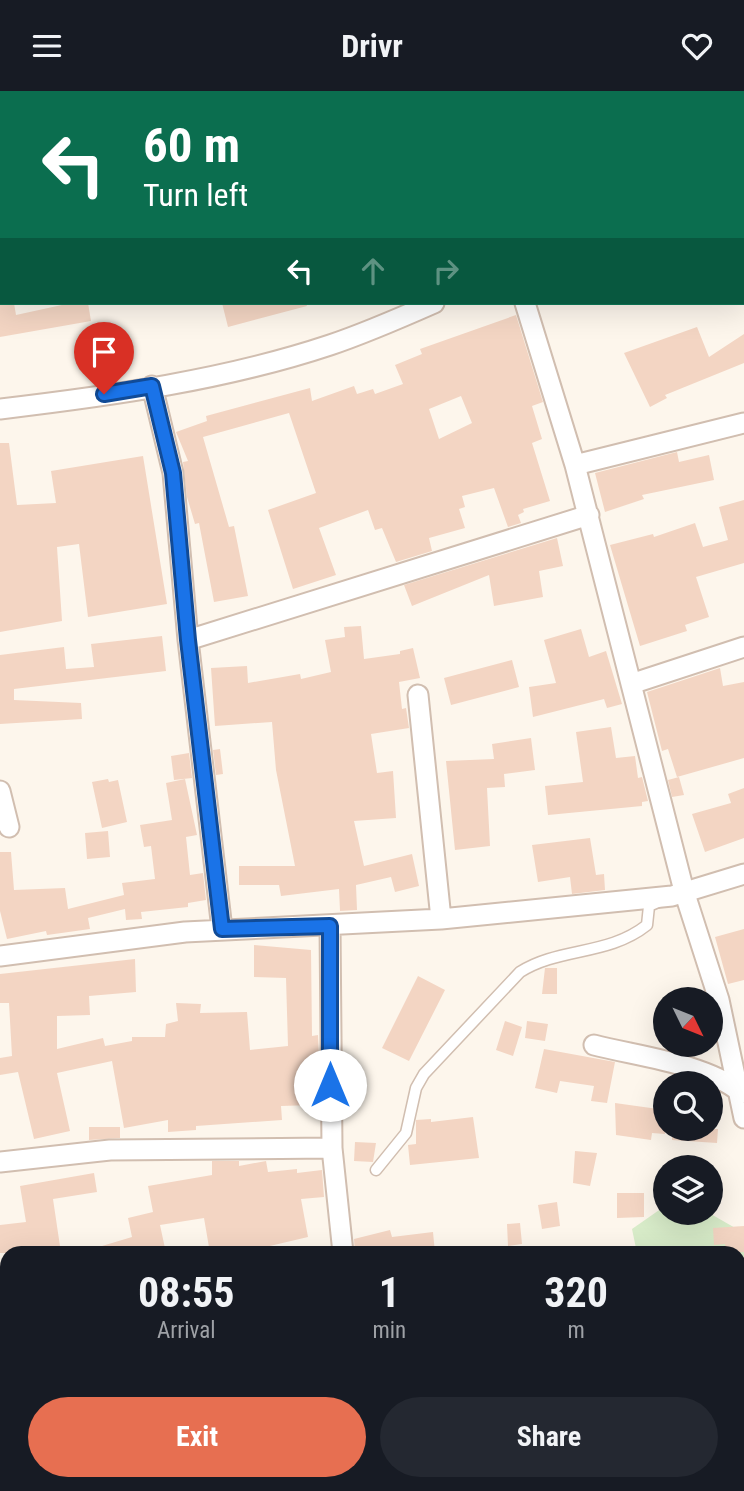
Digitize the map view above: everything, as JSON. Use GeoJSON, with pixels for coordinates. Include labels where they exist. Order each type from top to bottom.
{"type":"FeatureCollection","features":[{"type":"Feature","properties":{"kind":"street"},"geometry":{"type":"LineString","coordinates":[[0,409],[152,386],[290,357],[360,335],[429,305]]}},
{"type":"Feature","properties":{"kind":"street"},"geometry":{"type":"LineString","coordinates":[[526,305],[589,515],[631,684],[678,894],[719,1000],[744,1118]]}},
{"type":"Feature","properties":{"kind":"street"},"geometry":{"type":"LineString","coordinates":[[152,386],[173,473],[188,640],[222,929]]}},
{"type":"Feature","properties":{"kind":"street"},"geometry":{"type":"LineString","coordinates":[[575,465],[744,423]]}},
{"type":"Feature","properties":{"kind":"street"},"geometry":{"type":"LineString","coordinates":[[188,640],[589,515]]}},
{"type":"Feature","properties":{"kind":"street"},"geometry":{"type":"LineString","coordinates":[[631,684],[744,647]]}},
{"type":"Feature","properties":{"kind":"street"},"geometry":{"type":"LineString","coordinates":[[418,695],[441,919]]}},
{"type":"Feature","properties":{"kind":"street"},"geometry":{"type":"LineString","coordinates":[[0,791],[9,827]]}},
{"type":"Feature","properties":{"kind":"street"},"geometry":{"type":"LineString","coordinates":[[0,956],[222,929],[441,919],[678,894],[744,874]]}},
{"type":"Feature","properties":{"kind":"street"},"geometry":{"type":"LineString","coordinates":[[330,926],[331,1148],[342,1246]]}},
{"type":"Feature","properties":{"kind":"street"},"geometry":{"type":"LineString","coordinates":[[594,1045],[699,1072],[740,1092]]}},
{"type":"Feature","properties":{"kind":"street"},"geometry":{"type":"LineString","coordinates":[[0,1162],[110,1150],[331,1148]]}},
{"type":"Feature","properties":{"kind":"lane"},"geometry":{"type":"LineString","coordinates":[[376,1170],[406,1133],[416,1088],[424,1074],[520,972],[536,962],[577,954],[631,938],[647,925],[649,906],[678,894]]}},
{"type":"Feature","properties":{"kind":"green space"},"geometry":{"type":"Polygon","coordinates":[[[653,1214],[653,1225],[723,1225],[723,1221],[744,1233],[744,1246],[636,1246],[632,1229],[653,1214]]]}},
{"type":"Feature","properties":{"kind":"building"},"geometry":{"type":"Polygon","coordinates":[[[0,305],[14,305],[16,315],[62,305],[88,305],[91,321],[0,337],[0,305]]]}},
{"type":"Feature","properties":{"kind":"building"},"geometry":{"type":"Polygon","coordinates":[[[222,305],[307,306],[228,327],[222,305]]]}},
{"type":"Feature","properties":{"kind":"building"},"geometry":{"type":"Polygon","coordinates":[[[516,315],[543,402],[532,406],[542,439],[532,443],[550,501],[523,509],[524,512],[518,515],[521,523],[508,527],[494,488],[462,496],[465,507],[459,509],[465,528],[429,538],[432,551],[396,562],[382,528],[375,530],[368,510],[319,528],[336,575],[293,589],[268,510],[316,493],[289,413],[203,437],[229,527],[234,526],[248,596],[214,602],[199,523],[195,524],[187,497],[183,462],[188,461],[176,432],[207,421],[206,416],[310,388],[312,401],[354,386],[357,394],[373,389],[375,394],[403,384],[395,365],[422,354],[420,349],[516,315]],[[461,396],[429,409],[439,439],[472,423],[461,396]]]}},
{"type":"Feature","properties":{"kind":"building"},"geometry":{"type":"Polygon","coordinates":[[[697,327],[709,357],[744,334],[744,363],[665,395],[667,398],[650,407],[624,353],[697,327]]]}},
{"type":"Feature","properties":{"kind":"building"},"geometry":{"type":"Polygon","coordinates":[[[0,443],[9,443],[17,505],[56,503],[51,471],[143,456],[167,604],[88,617],[79,544],[57,547],[62,621],[0,632],[0,443]]]}},
{"type":"Feature","properties":{"kind":"building"},"geometry":{"type":"Polygon","coordinates":[[[677,452],[679,462],[709,455],[714,480],[642,495],[644,499],[605,512],[595,473],[677,452]]]}},
{"type":"Feature","properties":{"kind":"building"},"geometry":{"type":"Polygon","coordinates":[[[744,500],[744,563],[696,577],[709,617],[685,625],[687,631],[640,646],[610,545],[653,534],[654,537],[695,523],[703,547],[728,540],[719,507],[744,500]]]}},
{"type":"Feature","properties":{"kind":"building"},"geometry":{"type":"Polygon","coordinates":[[[557,538],[563,566],[539,571],[543,597],[494,606],[489,575],[412,606],[404,585],[557,538]]]}},
{"type":"Feature","properties":{"kind":"building"},"geometry":{"type":"Polygon","coordinates":[[[361,626],[364,659],[400,654],[400,651],[413,648],[420,678],[399,682],[402,709],[406,708],[409,728],[371,734],[377,773],[393,771],[396,818],[354,821],[364,866],[412,854],[419,886],[395,892],[391,877],[356,885],[357,910],[340,911],[339,889],[281,896],[279,885],[239,885],[239,866],[295,866],[276,770],[272,722],[215,726],[211,668],[247,666],[248,683],[300,674],[301,679],[331,672],[325,640],[345,637],[344,627],[361,626]]]}},
{"type":"Feature","properties":{"kind":"building"},"geometry":{"type":"Polygon","coordinates":[[[581,629],[589,657],[606,651],[622,704],[607,708],[604,699],[533,717],[529,687],[556,683],[544,640],[581,629]]]}},
{"type":"Feature","properties":{"kind":"building"},"geometry":{"type":"Polygon","coordinates":[[[162,636],[166,671],[14,689],[14,700],[81,703],[82,719],[0,724],[0,655],[64,647],[66,669],[94,667],[91,644],[162,636]]]}},
{"type":"Feature","properties":{"kind":"building"},"geometry":{"type":"Polygon","coordinates":[[[512,660],[519,687],[451,705],[444,678],[512,660]]]}},
{"type":"Feature","properties":{"kind":"building"},"geometry":{"type":"Polygon","coordinates":[[[720,668],[723,686],[744,682],[744,758],[677,777],[668,749],[662,751],[647,692],[720,668]]]}},
{"type":"Feature","properties":{"kind":"building"},"geometry":{"type":"Polygon","coordinates":[[[611,727],[616,758],[635,756],[638,778],[642,777],[648,801],[642,802],[642,806],[548,815],[545,786],[583,782],[576,732],[611,727]]]}},
{"type":"Feature","properties":{"kind":"building"},"geometry":{"type":"Polygon","coordinates":[[[531,738],[535,770],[504,774],[505,787],[487,788],[490,846],[455,850],[446,761],[494,759],[492,744],[531,738]]]}},
{"type":"Feature","properties":{"kind":"building"},"geometry":{"type":"Polygon","coordinates":[[[220,749],[223,774],[216,775],[213,750],[220,749]]]}},
{"type":"Feature","properties":{"kind":"building"},"geometry":{"type":"Polygon","coordinates":[[[189,753],[192,778],[174,780],[171,756],[189,753]]]}},
{"type":"Feature","properties":{"kind":"building"},"geometry":{"type":"Polygon","coordinates":[[[679,777],[684,795],[672,797],[668,780],[679,777]]]}},
{"type":"Feature","properties":{"kind":"building"},"geometry":{"type":"Polygon","coordinates":[[[108,779],[109,782],[118,780],[127,822],[102,828],[92,782],[108,779]]]}},
{"type":"Feature","properties":{"kind":"building"},"geometry":{"type":"Polygon","coordinates":[[[185,779],[197,835],[186,837],[190,875],[203,873],[206,900],[188,903],[188,907],[141,912],[142,919],[126,920],[125,909],[88,918],[90,929],[47,935],[46,931],[7,939],[0,911],[0,852],[11,852],[14,890],[65,888],[68,909],[124,895],[122,883],[155,879],[151,846],[144,847],[140,825],[172,820],[166,783],[185,779]]]}},
{"type":"Feature","properties":{"kind":"building"},"geometry":{"type":"Polygon","coordinates":[[[744,788],[744,838],[705,852],[692,814],[731,803],[728,794],[744,788]]]}},
{"type":"Feature","properties":{"kind":"building"},"geometry":{"type":"Polygon","coordinates":[[[108,831],[110,857],[87,859],[85,833],[108,831]]]}},
{"type":"Feature","properties":{"kind":"building"},"geometry":{"type":"Polygon","coordinates":[[[590,838],[596,875],[604,874],[605,890],[572,894],[570,877],[538,882],[532,845],[590,838]]]}},
{"type":"Feature","properties":{"kind":"building"},"geometry":{"type":"Polygon","coordinates":[[[744,929],[744,980],[728,984],[715,937],[744,929]]]}},
{"type":"Feature","properties":{"kind":"building"},"geometry":{"type":"Polygon","coordinates":[[[254,945],[311,950],[312,1036],[318,1035],[319,1057],[315,1060],[318,1088],[313,1088],[313,1105],[281,1106],[282,1120],[196,1126],[196,1130],[168,1132],[168,1120],[124,1128],[112,1061],[57,1073],[70,1131],[34,1139],[18,1072],[0,1075],[0,1058],[12,1056],[9,1003],[0,1003],[0,974],[135,959],[136,992],[89,996],[90,1015],[57,1016],[57,1049],[103,1038],[105,1046],[132,1041],[132,1037],[165,1037],[166,1024],[178,1021],[176,1003],[201,1004],[200,1013],[247,1012],[250,1050],[288,1046],[286,978],[254,977],[254,945]]]}},
{"type":"Feature","properties":{"kind":"building"},"geometry":{"type":"Polygon","coordinates":[[[545,968],[557,968],[557,994],[542,994],[545,968]]]}},
{"type":"Feature","properties":{"kind":"building"},"geometry":{"type":"Polygon","coordinates":[[[418,976],[445,990],[409,1061],[382,1048],[418,976]]]}},
{"type":"Feature","properties":{"kind":"building"},"geometry":{"type":"Polygon","coordinates":[[[505,1021],[522,1027],[513,1056],[496,1050],[505,1021]]]}},
{"type":"Feature","properties":{"kind":"building"},"geometry":{"type":"Polygon","coordinates":[[[527,1021],[548,1024],[545,1041],[525,1038],[527,1021]]]}},
{"type":"Feature","properties":{"kind":"building"},"geometry":{"type":"Polygon","coordinates":[[[544,1049],[615,1062],[607,1103],[591,1101],[594,1086],[560,1081],[557,1093],[535,1088],[544,1049]]]}},
{"type":"Feature","properties":{"kind":"building"},"geometry":{"type":"Polygon","coordinates":[[[615,1103],[653,1108],[651,1140],[616,1135],[615,1103]]]}},
{"type":"Feature","properties":{"kind":"building"},"geometry":{"type":"Polygon","coordinates":[[[473,1117],[479,1158],[410,1165],[408,1145],[416,1144],[416,1120],[431,1119],[431,1122],[473,1117]]]}},
{"type":"Feature","properties":{"kind":"building"},"geometry":{"type":"Polygon","coordinates":[[[89,1127],[120,1127],[120,1138],[89,1140],[89,1127]]]}},
{"type":"Feature","properties":{"kind":"building"},"geometry":{"type":"Polygon","coordinates":[[[355,1142],[376,1143],[373,1162],[354,1161],[355,1142]]]}},
{"type":"Feature","properties":{"kind":"building"},"geometry":{"type":"Polygon","coordinates":[[[575,1151],[597,1153],[590,1186],[573,1183],[575,1151]]]}},
{"type":"Feature","properties":{"kind":"building"},"geometry":{"type":"Polygon","coordinates":[[[212,1161],[239,1161],[239,1166],[266,1161],[268,1172],[322,1170],[324,1197],[301,1199],[308,1237],[270,1246],[209,1246],[204,1218],[160,1225],[164,1246],[102,1246],[132,1237],[128,1218],[153,1212],[148,1186],[212,1175],[212,1161]]]}},
{"type":"Feature","properties":{"kind":"building"},"geometry":{"type":"Polygon","coordinates":[[[94,1173],[97,1192],[53,1199],[60,1246],[0,1246],[0,1225],[26,1222],[20,1186],[94,1173]]]}},
{"type":"Feature","properties":{"kind":"building"},"geometry":{"type":"Polygon","coordinates":[[[617,1193],[644,1193],[644,1217],[617,1218],[617,1193]]]}},
{"type":"Feature","properties":{"kind":"building"},"geometry":{"type":"Polygon","coordinates":[[[557,1202],[560,1226],[542,1229],[538,1205],[557,1202]]]}},
{"type":"Feature","properties":{"kind":"building"},"geometry":{"type":"Polygon","coordinates":[[[520,1223],[522,1244],[508,1246],[507,1224],[520,1223]]]}},
{"type":"Feature","properties":{"kind":"building"},"geometry":{"type":"Polygon","coordinates":[[[744,1226],[744,1246],[714,1245],[713,1228],[744,1226]]]}},
{"type":"Feature","properties":{"kind":"building"},"geometry":{"type":"Polygon","coordinates":[[[390,1230],[392,1237],[433,1232],[434,1246],[354,1246],[354,1239],[390,1230]]]}},
{"type":"Feature","properties":{"kind":"route"},"geometry":{"type":"LineString","coordinates":[[104,394],[152,386],[173,473],[188,640],[222,929],[330,926],[330,1085]]}}]}
